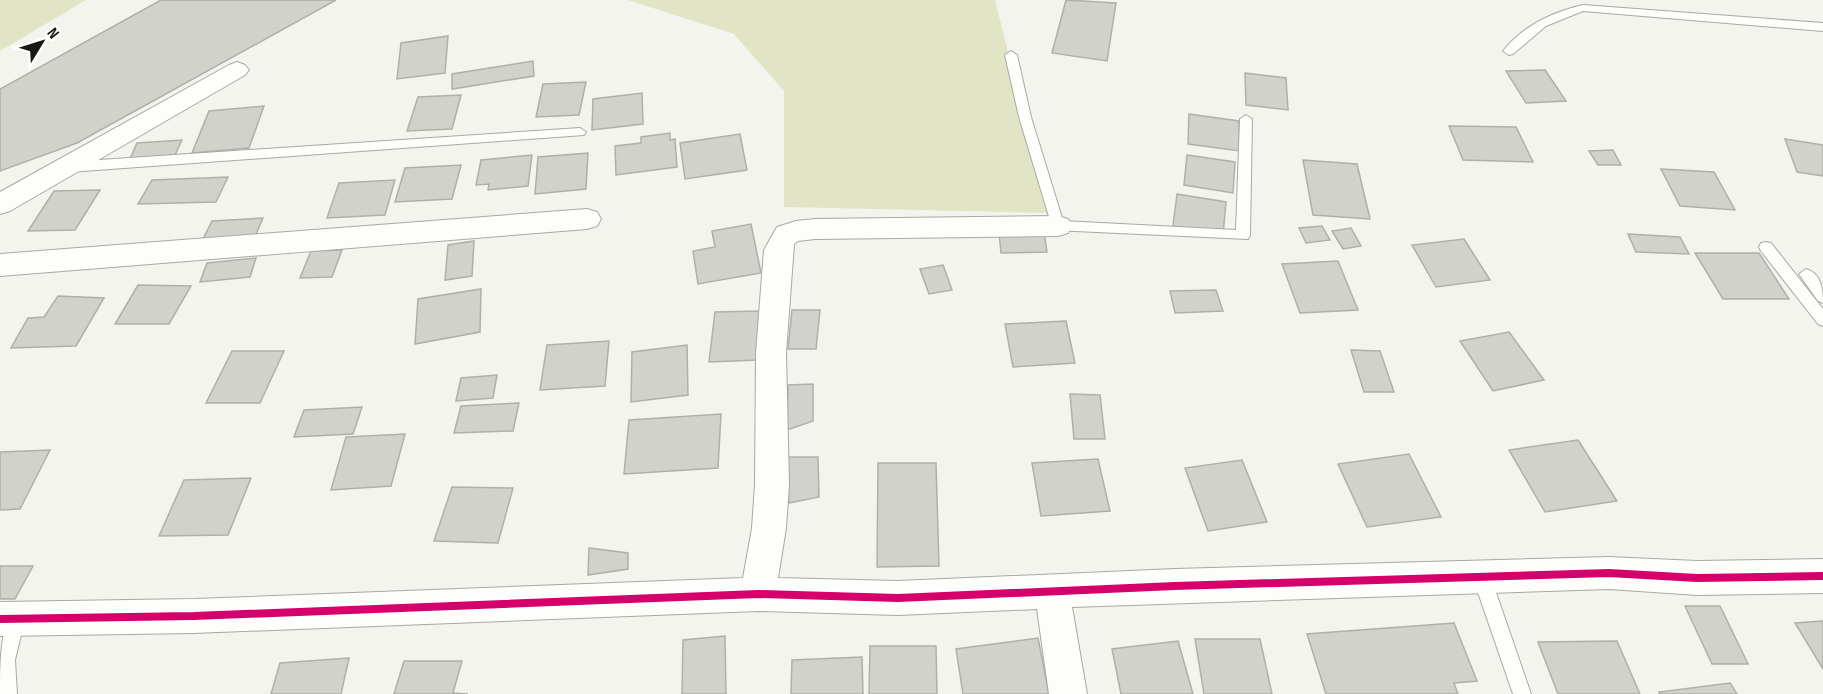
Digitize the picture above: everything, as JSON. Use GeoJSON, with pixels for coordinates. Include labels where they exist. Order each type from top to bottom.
{"type":"FeatureCollection","features":[{"type":"Feature","properties":{"kind":"street"},"geometry":{"type":"LineString","coordinates":[[0,204],[237,70]]}},
{"type":"Feature","properties":{"kind":"street"},"geometry":{"type":"LineString","coordinates":[[0,265],[587,219]]}},
{"type":"Feature","properties":{"kind":"street"},"geometry":{"type":"LineString","coordinates":[[758,594],[769,528],[772,484],[771,353],[778,250],[781,238],[788,233],[815,228],[1058,226]]}},
{"type":"Feature","properties":{"kind":"street"},"geometry":{"type":"LineString","coordinates":[[8,619],[194,616],[758,594],[898,598],[1175,585],[1609,573],[1697,578],[1823,576]]}},
{"type":"Feature","properties":{"kind":"street"},"geometry":{"type":"LineString","coordinates":[[1052,591],[1068,694]]}},
{"type":"Feature","properties":{"kind":"lane"},"geometry":{"type":"LineString","coordinates":[[1509,51],[1544,21],[1560,12],[1583,8],[1823,27]]}},
{"type":"Feature","properties":{"kind":"lane"},"geometry":{"type":"LineString","coordinates":[[1011,55],[1025,117],[1058,226],[1243,235],[1246,119]]}},
{"type":"Feature","properties":{"kind":"lane"},"geometry":{"type":"LineString","coordinates":[[63,168],[580,132]]}},
{"type":"Feature","properties":{"kind":"lane"},"geometry":{"type":"LineString","coordinates":[[1766,247],[1823,320]]}},
{"type":"Feature","properties":{"kind":"lane"},"geometry":{"type":"LineString","coordinates":[[1806,274],[1823,297]]}},
{"type":"Feature","properties":{"kind":"lane"},"geometry":{"type":"LineString","coordinates":[[1482,578],[1522,694]]}},
{"type":"Feature","properties":{"kind":"lane"},"geometry":{"type":"LineString","coordinates":[[8,619],[6,660],[8,694]]}},
{"type":"Feature","properties":{"kind":"green space"},"geometry":{"type":"Polygon","coordinates":[[[0,0],[86,0],[0,51],[0,0]]]}},
{"type":"Feature","properties":{"kind":"green space"},"geometry":{"type":"Polygon","coordinates":[[[628,0],[995,0],[1049,213],[784,207],[784,91],[734,34],[628,0]]]}},
{"type":"Feature","properties":{"kind":"building"},"geometry":{"type":"Polygon","coordinates":[[[161,0],[336,0],[77,143],[0,171],[0,89],[161,0]]]}},
{"type":"Feature","properties":{"kind":"building"},"geometry":{"type":"Polygon","coordinates":[[[1066,0],[1116,3],[1107,61],[1052,53],[1066,0]]]}},
{"type":"Feature","properties":{"kind":"building"},"geometry":{"type":"Polygon","coordinates":[[[448,36],[445,73],[397,79],[401,43],[448,36]]]}},
{"type":"Feature","properties":{"kind":"building"},"geometry":{"type":"Polygon","coordinates":[[[533,61],[534,76],[452,89],[452,74],[533,61]]]}},
{"type":"Feature","properties":{"kind":"building"},"geometry":{"type":"Polygon","coordinates":[[[1545,70],[1566,101],[1526,103],[1506,71],[1545,70]]]}},
{"type":"Feature","properties":{"kind":"building"},"geometry":{"type":"Polygon","coordinates":[[[1245,73],[1286,78],[1288,110],[1246,105],[1245,73]]]}},
{"type":"Feature","properties":{"kind":"building"},"geometry":{"type":"Polygon","coordinates":[[[586,82],[579,115],[536,117],[543,84],[586,82]]]}},
{"type":"Feature","properties":{"kind":"building"},"geometry":{"type":"Polygon","coordinates":[[[642,93],[643,124],[592,130],[593,99],[642,93]]]}},
{"type":"Feature","properties":{"kind":"building"},"geometry":{"type":"Polygon","coordinates":[[[461,95],[452,129],[407,131],[418,97],[461,95]]]}},
{"type":"Feature","properties":{"kind":"building"},"geometry":{"type":"Polygon","coordinates":[[[264,106],[249,148],[192,153],[209,111],[264,106]]]}},
{"type":"Feature","properties":{"kind":"building"},"geometry":{"type":"Polygon","coordinates":[[[1189,114],[1239,121],[1240,151],[1188,144],[1189,114]]]}},
{"type":"Feature","properties":{"kind":"building"},"geometry":{"type":"Polygon","coordinates":[[[1449,126],[1516,127],[1533,162],[1463,160],[1449,126]]]}},
{"type":"Feature","properties":{"kind":"building"},"geometry":{"type":"Polygon","coordinates":[[[670,133],[670,140],[675,139],[677,167],[616,175],[615,146],[641,143],[641,137],[670,133]]]}},
{"type":"Feature","properties":{"kind":"building"},"geometry":{"type":"Polygon","coordinates":[[[740,134],[747,170],[685,179],[680,143],[740,134]]]}},
{"type":"Feature","properties":{"kind":"building"},"geometry":{"type":"Polygon","coordinates":[[[1785,139],[1823,145],[1823,176],[1797,172],[1785,139]]]}},
{"type":"Feature","properties":{"kind":"building"},"geometry":{"type":"Polygon","coordinates":[[[182,140],[175,155],[130,159],[137,143],[182,140]]]}},
{"type":"Feature","properties":{"kind":"building"},"geometry":{"type":"Polygon","coordinates":[[[1613,150],[1621,165],[1598,165],[1589,151],[1613,150]]]}},
{"type":"Feature","properties":{"kind":"building"},"geometry":{"type":"Polygon","coordinates":[[[588,153],[586,189],[535,194],[538,157],[588,153]]]}},
{"type":"Feature","properties":{"kind":"building"},"geometry":{"type":"Polygon","coordinates":[[[532,155],[528,186],[488,190],[489,184],[476,185],[481,160],[532,155]]]}},
{"type":"Feature","properties":{"kind":"building"},"geometry":{"type":"Polygon","coordinates":[[[1187,155],[1235,162],[1233,193],[1184,185],[1187,155]]]}},
{"type":"Feature","properties":{"kind":"building"},"geometry":{"type":"Polygon","coordinates":[[[1303,160],[1357,164],[1370,219],[1313,215],[1303,160]]]}},
{"type":"Feature","properties":{"kind":"building"},"geometry":{"type":"Polygon","coordinates":[[[461,165],[452,199],[395,202],[405,168],[461,165]]]}},
{"type":"Feature","properties":{"kind":"building"},"geometry":{"type":"Polygon","coordinates":[[[1661,169],[1714,172],[1735,210],[1680,206],[1661,169]]]}},
{"type":"Feature","properties":{"kind":"building"},"geometry":{"type":"Polygon","coordinates":[[[228,177],[216,202],[138,204],[152,180],[228,177]]]}},
{"type":"Feature","properties":{"kind":"building"},"geometry":{"type":"Polygon","coordinates":[[[395,180],[385,215],[327,218],[339,183],[395,180]]]}},
{"type":"Feature","properties":{"kind":"building"},"geometry":{"type":"Polygon","coordinates":[[[100,190],[75,230],[28,231],[54,191],[100,190]]]}},
{"type":"Feature","properties":{"kind":"building"},"geometry":{"type":"Polygon","coordinates":[[[1177,194],[1226,202],[1223,235],[1173,226],[1177,194]]]}},
{"type":"Feature","properties":{"kind":"building"},"geometry":{"type":"Polygon","coordinates":[[[263,218],[254,239],[202,241],[212,221],[263,218]]]}},
{"type":"Feature","properties":{"kind":"building"},"geometry":{"type":"Polygon","coordinates":[[[751,224],[761,273],[698,284],[693,251],[715,247],[712,231],[751,224]]]}},
{"type":"Feature","properties":{"kind":"building"},"geometry":{"type":"Polygon","coordinates":[[[1322,226],[1330,240],[1306,243],[1299,228],[1322,226]]]}},
{"type":"Feature","properties":{"kind":"building"},"geometry":{"type":"Polygon","coordinates":[[[1351,228],[1361,246],[1343,249],[1332,231],[1351,228]]]}},
{"type":"Feature","properties":{"kind":"building"},"geometry":{"type":"Polygon","coordinates":[[[1044,231],[1047,252],[1001,253],[999,233],[1044,231]]]}},
{"type":"Feature","properties":{"kind":"building"},"geometry":{"type":"Polygon","coordinates":[[[1628,234],[1680,237],[1689,254],[1636,252],[1628,234]]]}},
{"type":"Feature","properties":{"kind":"building"},"geometry":{"type":"Polygon","coordinates":[[[1464,239],[1490,280],[1436,287],[1412,245],[1464,239]]]}},
{"type":"Feature","properties":{"kind":"building"},"geometry":{"type":"Polygon","coordinates":[[[474,241],[472,276],[445,280],[448,245],[474,241]]]}},
{"type":"Feature","properties":{"kind":"building"},"geometry":{"type":"Polygon","coordinates":[[[342,250],[332,277],[300,278],[311,251],[342,250]]]}},
{"type":"Feature","properties":{"kind":"building"},"geometry":{"type":"Polygon","coordinates":[[[1695,253],[1759,253],[1789,299],[1723,299],[1695,253]]]}},
{"type":"Feature","properties":{"kind":"building"},"geometry":{"type":"Polygon","coordinates":[[[256,258],[250,277],[200,282],[207,263],[256,258]]]}},
{"type":"Feature","properties":{"kind":"building"},"geometry":{"type":"Polygon","coordinates":[[[1338,261],[1358,310],[1300,313],[1282,264],[1338,261]]]}},
{"type":"Feature","properties":{"kind":"building"},"geometry":{"type":"Polygon","coordinates":[[[943,265],[952,290],[929,294],[920,269],[943,265]]]}},
{"type":"Feature","properties":{"kind":"building"},"geometry":{"type":"Polygon","coordinates":[[[138,285],[191,286],[169,324],[115,324],[138,285]]]}},
{"type":"Feature","properties":{"kind":"building"},"geometry":{"type":"Polygon","coordinates":[[[481,289],[480,332],[415,344],[418,299],[481,289]]]}},
{"type":"Feature","properties":{"kind":"building"},"geometry":{"type":"Polygon","coordinates":[[[1216,290],[1223,311],[1175,313],[1170,291],[1216,290]]]}},
{"type":"Feature","properties":{"kind":"building"},"geometry":{"type":"Polygon","coordinates":[[[58,296],[104,298],[76,346],[11,348],[28,318],[44,317],[58,296]]]}},
{"type":"Feature","properties":{"kind":"building"},"geometry":{"type":"Polygon","coordinates":[[[792,310],[820,310],[816,349],[788,349],[792,310]]]}},
{"type":"Feature","properties":{"kind":"building"},"geometry":{"type":"Polygon","coordinates":[[[761,311],[758,360],[709,362],[715,312],[761,311]]]}},
{"type":"Feature","properties":{"kind":"building"},"geometry":{"type":"Polygon","coordinates":[[[1066,321],[1075,363],[1013,367],[1005,324],[1066,321]]]}},
{"type":"Feature","properties":{"kind":"building"},"geometry":{"type":"Polygon","coordinates":[[[1509,332],[1544,380],[1493,391],[1460,341],[1509,332]]]}},
{"type":"Feature","properties":{"kind":"building"},"geometry":{"type":"Polygon","coordinates":[[[609,341],[605,386],[540,390],[547,345],[609,341]]]}},
{"type":"Feature","properties":{"kind":"building"},"geometry":{"type":"Polygon","coordinates":[[[687,345],[688,395],[631,402],[632,352],[687,345]]]}},
{"type":"Feature","properties":{"kind":"building"},"geometry":{"type":"Polygon","coordinates":[[[1351,350],[1380,351],[1394,392],[1364,392],[1351,350]]]}},
{"type":"Feature","properties":{"kind":"building"},"geometry":{"type":"Polygon","coordinates":[[[232,351],[284,351],[260,403],[206,403],[232,351]]]}},
{"type":"Feature","properties":{"kind":"building"},"geometry":{"type":"Polygon","coordinates":[[[497,375],[493,398],[456,401],[461,378],[497,375]]]}},
{"type":"Feature","properties":{"kind":"building"},"geometry":{"type":"Polygon","coordinates":[[[813,384],[813,421],[787,430],[788,385],[813,384]]]}},
{"type":"Feature","properties":{"kind":"building"},"geometry":{"type":"Polygon","coordinates":[[[1070,394],[1100,395],[1105,439],[1074,439],[1070,394]]]}},
{"type":"Feature","properties":{"kind":"building"},"geometry":{"type":"Polygon","coordinates":[[[519,403],[513,431],[454,433],[461,406],[519,403]]]}},
{"type":"Feature","properties":{"kind":"building"},"geometry":{"type":"Polygon","coordinates":[[[362,407],[353,434],[294,437],[304,410],[362,407]]]}},
{"type":"Feature","properties":{"kind":"building"},"geometry":{"type":"Polygon","coordinates":[[[721,414],[718,468],[624,474],[629,420],[721,414]]]}},
{"type":"Feature","properties":{"kind":"building"},"geometry":{"type":"Polygon","coordinates":[[[405,434],[391,486],[331,490],[346,437],[405,434]]]}},
{"type":"Feature","properties":{"kind":"building"},"geometry":{"type":"Polygon","coordinates":[[[1578,440],[1617,501],[1545,512],[1509,450],[1578,440]]]}},
{"type":"Feature","properties":{"kind":"building"},"geometry":{"type":"Polygon","coordinates":[[[50,450],[20,509],[0,510],[0,452],[50,450]]]}},
{"type":"Feature","properties":{"kind":"building"},"geometry":{"type":"Polygon","coordinates":[[[1409,454],[1441,517],[1367,527],[1338,464],[1409,454]]]}},
{"type":"Feature","properties":{"kind":"building"},"geometry":{"type":"Polygon","coordinates":[[[787,457],[818,457],[819,497],[789,503],[787,457]]]}},
{"type":"Feature","properties":{"kind":"building"},"geometry":{"type":"Polygon","coordinates":[[[1098,459],[1110,511],[1041,516],[1032,463],[1098,459]]]}},
{"type":"Feature","properties":{"kind":"building"},"geometry":{"type":"Polygon","coordinates":[[[1242,460],[1267,522],[1208,531],[1185,468],[1242,460]]]}},
{"type":"Feature","properties":{"kind":"building"},"geometry":{"type":"Polygon","coordinates":[[[878,463],[936,463],[939,566],[877,567],[878,463]]]}},
{"type":"Feature","properties":{"kind":"building"},"geometry":{"type":"Polygon","coordinates":[[[251,478],[228,535],[159,536],[184,480],[251,478]]]}},
{"type":"Feature","properties":{"kind":"building"},"geometry":{"type":"Polygon","coordinates":[[[452,487],[513,488],[498,543],[434,541],[452,487]]]}},
{"type":"Feature","properties":{"kind":"building"},"geometry":{"type":"Polygon","coordinates":[[[589,548],[628,553],[628,569],[588,575],[589,548]]]}},
{"type":"Feature","properties":{"kind":"building"},"geometry":{"type":"Polygon","coordinates":[[[0,566],[33,566],[15,599],[0,599],[0,566]]]}},
{"type":"Feature","properties":{"kind":"building"},"geometry":{"type":"Polygon","coordinates":[[[1685,606],[1720,606],[1748,664],[1712,664],[1685,606]]]}},
{"type":"Feature","properties":{"kind":"building"},"geometry":{"type":"Polygon","coordinates":[[[1823,621],[1823,669],[1795,623],[1823,621]]]}},
{"type":"Feature","properties":{"kind":"building"},"geometry":{"type":"Polygon","coordinates":[[[1454,623],[1477,681],[1454,683],[1458,694],[1326,694],[1307,634],[1454,623]]]}},
{"type":"Feature","properties":{"kind":"building"},"geometry":{"type":"Polygon","coordinates":[[[725,636],[726,694],[682,694],[683,640],[725,636]]]}},
{"type":"Feature","properties":{"kind":"building"},"geometry":{"type":"Polygon","coordinates":[[[1038,638],[1049,694],[963,694],[956,649],[1038,638]]]}},
{"type":"Feature","properties":{"kind":"building"},"geometry":{"type":"Polygon","coordinates":[[[1195,639],[1260,639],[1272,694],[1204,694],[1195,639]]]}},
{"type":"Feature","properties":{"kind":"building"},"geometry":{"type":"Polygon","coordinates":[[[1178,641],[1193,694],[1121,694],[1112,649],[1178,641]]]}},
{"type":"Feature","properties":{"kind":"building"},"geometry":{"type":"Polygon","coordinates":[[[1617,641],[1640,694],[1558,694],[1538,642],[1617,641]]]}},
{"type":"Feature","properties":{"kind":"building"},"geometry":{"type":"Polygon","coordinates":[[[870,646],[936,646],[937,694],[869,694],[870,646]]]}},
{"type":"Feature","properties":{"kind":"building"},"geometry":{"type":"Polygon","coordinates":[[[862,657],[863,694],[791,694],[792,660],[862,657]]]}},
{"type":"Feature","properties":{"kind":"building"},"geometry":{"type":"Polygon","coordinates":[[[349,658],[341,694],[271,694],[280,663],[349,658]]]}},
{"type":"Feature","properties":{"kind":"building"},"geometry":{"type":"Polygon","coordinates":[[[404,661],[462,661],[453,693],[468,694],[394,694],[404,661]]]}},
{"type":"Feature","properties":{"kind":"building"},"geometry":{"type":"Polygon","coordinates":[[[1730,683],[1737,694],[1660,694],[1659,692],[1730,683]]]}},
{"type":"Feature","properties":{"kind":"cycle path"},"geometry":{"type":"LineString","coordinates":[[0,619],[194,616],[758,594],[898,598],[1175,586],[1609,573],[1697,578],[1823,576]]}}]}
